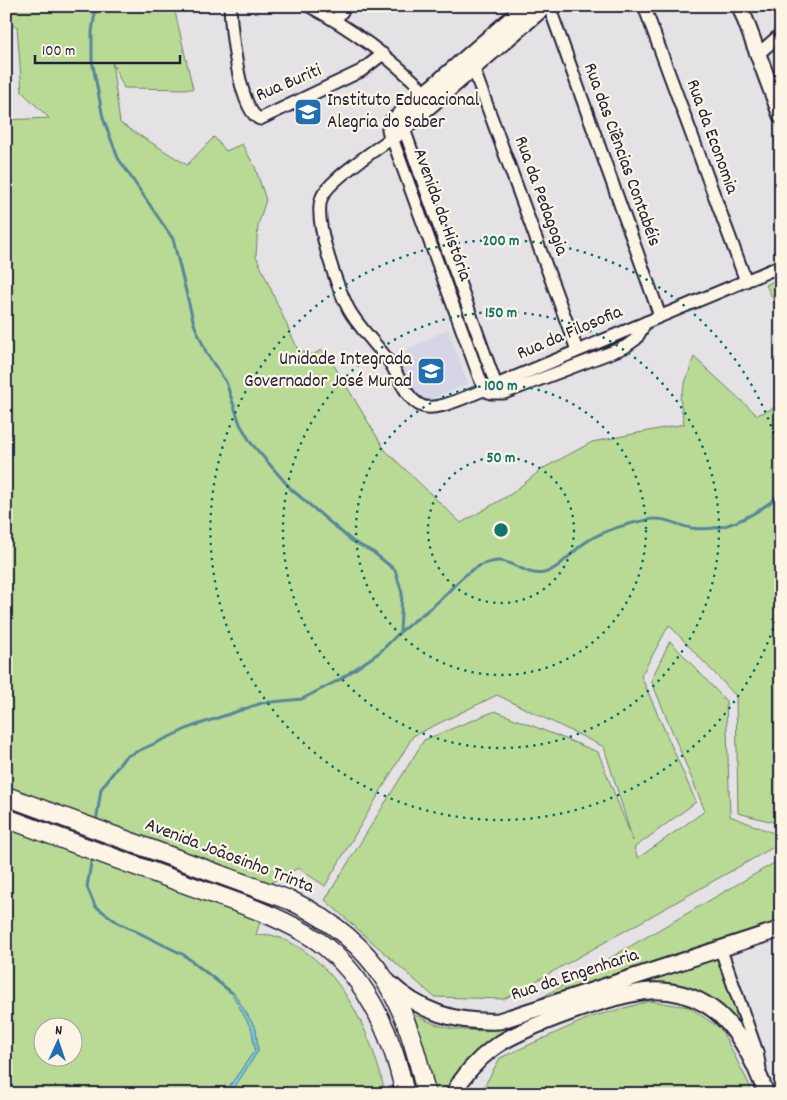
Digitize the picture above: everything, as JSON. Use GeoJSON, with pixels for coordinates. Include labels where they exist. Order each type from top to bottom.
{"type":"FeatureCollection","features":[{"type":"Feature","properties":{"kind":"main road","name":"Avenida Joãosinho Trinta"},"geometry":{"type":"LineString","coordinates":[[6,796],[270,893],[310,910],[335,926],[367,955],[387,981],[408,1027],[420,1063],[426,1094]]}},
{"type":"Feature","properties":{"kind":"main road"},"geometry":{"type":"LineString","coordinates":[[6,818],[263,913],[307,934],[324,946],[353,976],[383,1024],[392,1045],[405,1094]]}},
{"type":"Feature","properties":{"kind":"street","name":"Rua Buriti"},"geometry":{"type":"LineString","coordinates":[[230,6],[234,50],[247,101],[253,114],[260,119],[361,71],[383,54]]}},
{"type":"Feature","properties":{"kind":"street"},"geometry":{"type":"LineString","coordinates":[[309,6],[335,21],[397,64],[425,92]]}},
{"type":"Feature","properties":{"kind":"street"},"geometry":{"type":"LineString","coordinates":[[335,21],[346,6]]}},
{"type":"Feature","properties":{"kind":"street","name":"Avenida da História"},"geometry":{"type":"LineString","coordinates":[[392,138],[404,129],[526,6]]}},
{"type":"Feature","properties":{"kind":"street","name":"Avenida da História"},"geometry":{"type":"LineString","coordinates":[[484,390],[390,129],[392,122],[425,92],[470,62],[545,6]]}},
{"type":"Feature","properties":{"kind":"street","name":"Rua das Ciências Contabéis"},"geometry":{"type":"LineString","coordinates":[[549,6],[660,316]]}},
{"type":"Feature","properties":{"kind":"street","name":"Rua da Economia"},"geometry":{"type":"LineString","coordinates":[[644,6],[746,281]]}},
{"type":"Feature","properties":{"kind":"street"},"geometry":{"type":"LineString","coordinates":[[740,6],[781,116]]}},
{"type":"Feature","properties":{"kind":"street"},"geometry":{"type":"LineString","coordinates":[[758,54],[781,34]]}},
{"type":"Feature","properties":{"kind":"street","name":"Rua da Pedagogia"},"geometry":{"type":"LineString","coordinates":[[470,62],[577,350]]}},
{"type":"Feature","properties":{"kind":"street","name":"Avenida da História"},"geometry":{"type":"LineString","coordinates":[[404,129],[496,385]]}},
{"type":"Feature","properties":{"kind":"street"},"geometry":{"type":"LineString","coordinates":[[392,138],[348,171],[322,197],[320,214],[322,234],[334,272],[349,310],[390,364],[414,401],[423,406],[437,407],[484,390]]}},
{"type":"Feature","properties":{"kind":"street","name":"Rua da Filosofia"},"geometry":{"type":"LineString","coordinates":[[484,390],[781,266]]}},
{"type":"Feature","properties":{"kind":"street","name":"Rua da Filosofia"},"geometry":{"type":"LineString","coordinates":[[484,390],[491,393],[504,393],[625,347],[636,339],[646,322]]}},
{"type":"Feature","properties":{"kind":"street","name":"Rua da Engenharia"},"geometry":{"type":"LineString","coordinates":[[387,981],[409,1000],[443,1016],[480,1022],[499,1021],[781,929]]}},
{"type":"Feature","properties":{"kind":"street"},"geometry":{"type":"LineString","coordinates":[[721,950],[757,1052],[764,1089]]}},
{"type":"Feature","properties":{"kind":"street"},"geometry":{"type":"LineString","coordinates":[[453,1094],[482,1057],[506,1039],[545,1022],[602,1003],[649,992],[681,994],[704,1003],[715,1010],[738,1036],[764,1089]]}},
{"type":"Feature","properties":{"kind":"shaded area","name":"Unidade Integrada Governador José Murad"},"geometry":{"type":"Polygon","coordinates":[[[448,329],[468,384],[428,400],[415,399],[392,357],[448,329]]]}},
{"type":"Feature","properties":{"kind":"green space"},"geometry":{"type":"Polygon","coordinates":[[[6,6],[167,6],[175,12],[193,89],[124,88],[112,62],[120,123],[187,165],[214,137],[226,151],[242,144],[255,167],[266,200],[258,225],[256,256],[298,350],[312,355],[322,350],[335,367],[385,450],[461,523],[511,494],[542,469],[592,442],[684,424],[680,398],[694,357],[757,415],[781,405],[781,824],[738,813],[736,696],[669,625],[641,676],[696,802],[634,848],[638,858],[705,811],[651,680],[670,641],[726,701],[730,816],[781,836],[781,843],[504,999],[434,997],[325,900],[424,740],[495,711],[598,752],[633,841],[604,747],[497,695],[413,736],[325,886],[298,868],[272,882],[256,935],[271,935],[294,944],[315,959],[332,977],[348,998],[361,1022],[379,1070],[385,1094],[230,1094],[258,1051],[256,1029],[232,992],[252,1030],[255,1050],[224,1094],[6,1094],[6,120],[49,118],[22,92],[17,26],[6,26],[6,6]]]}},
{"type":"Feature","properties":{"kind":"green space"},"geometry":{"type":"Polygon","coordinates":[[[781,277],[781,315],[766,285],[781,277]]]}},
{"type":"Feature","properties":{"kind":"green space"},"geometry":{"type":"Polygon","coordinates":[[[781,859],[781,920],[527,1006],[781,859]]]}},
{"type":"Feature","properties":{"kind":"green space"},"geometry":{"type":"Polygon","coordinates":[[[717,956],[752,1050],[731,1017],[669,985],[502,1034],[448,1094],[431,1094],[407,1011],[432,1023],[452,1029],[501,1029],[717,956]]]}},
{"type":"Feature","properties":{"kind":"green space"},"geometry":{"type":"Polygon","coordinates":[[[650,1001],[689,1007],[721,1029],[750,1086],[752,1094],[480,1094],[500,1058],[591,1017],[650,1001]]]}},
{"type":"Feature","properties":{"kind":"water"},"geometry":{"type":"Polygon","coordinates":[[[231,992],[234,993],[256,1029],[258,1051],[230,1094],[224,1094],[255,1050],[252,1030],[231,992]]]}},
{"type":"Feature","properties":{"kind":"waterway"},"geometry":{"type":"LineString","coordinates":[[96,6],[92,32],[92,60],[103,118],[118,158],[173,239],[194,324],[207,354],[226,382],[240,424],[251,443],[291,489],[352,541],[373,552],[395,570],[402,593],[400,632],[380,652],[339,680],[302,699],[262,703],[191,727],[125,757],[101,789],[96,823]]}},
{"type":"Feature","properties":{"kind":"waterway"},"geometry":{"type":"LineString","coordinates":[[400,632],[433,606],[469,572],[486,563],[503,561],[532,573],[544,573],[560,564],[590,539],[614,529],[653,519],[665,520],[691,528],[716,528],[751,515],[781,494]]}},
{"type":"Feature","properties":{"kind":"waterway"},"geometry":{"type":"LineString","coordinates":[[92,857],[87,887],[95,906],[117,922],[184,955],[231,992]]}},
{"type":"Feature","properties":{"kind":"place","name":"Instituto Educacional Alegria do Saber"},"geometry":{"type":"Point","coordinates":[308,112]}},
{"type":"Feature","properties":{"kind":"place","name":"Unidade Integrada Governador José Murad"},"geometry":{"type":"Point","coordinates":[431,371]}}]}
